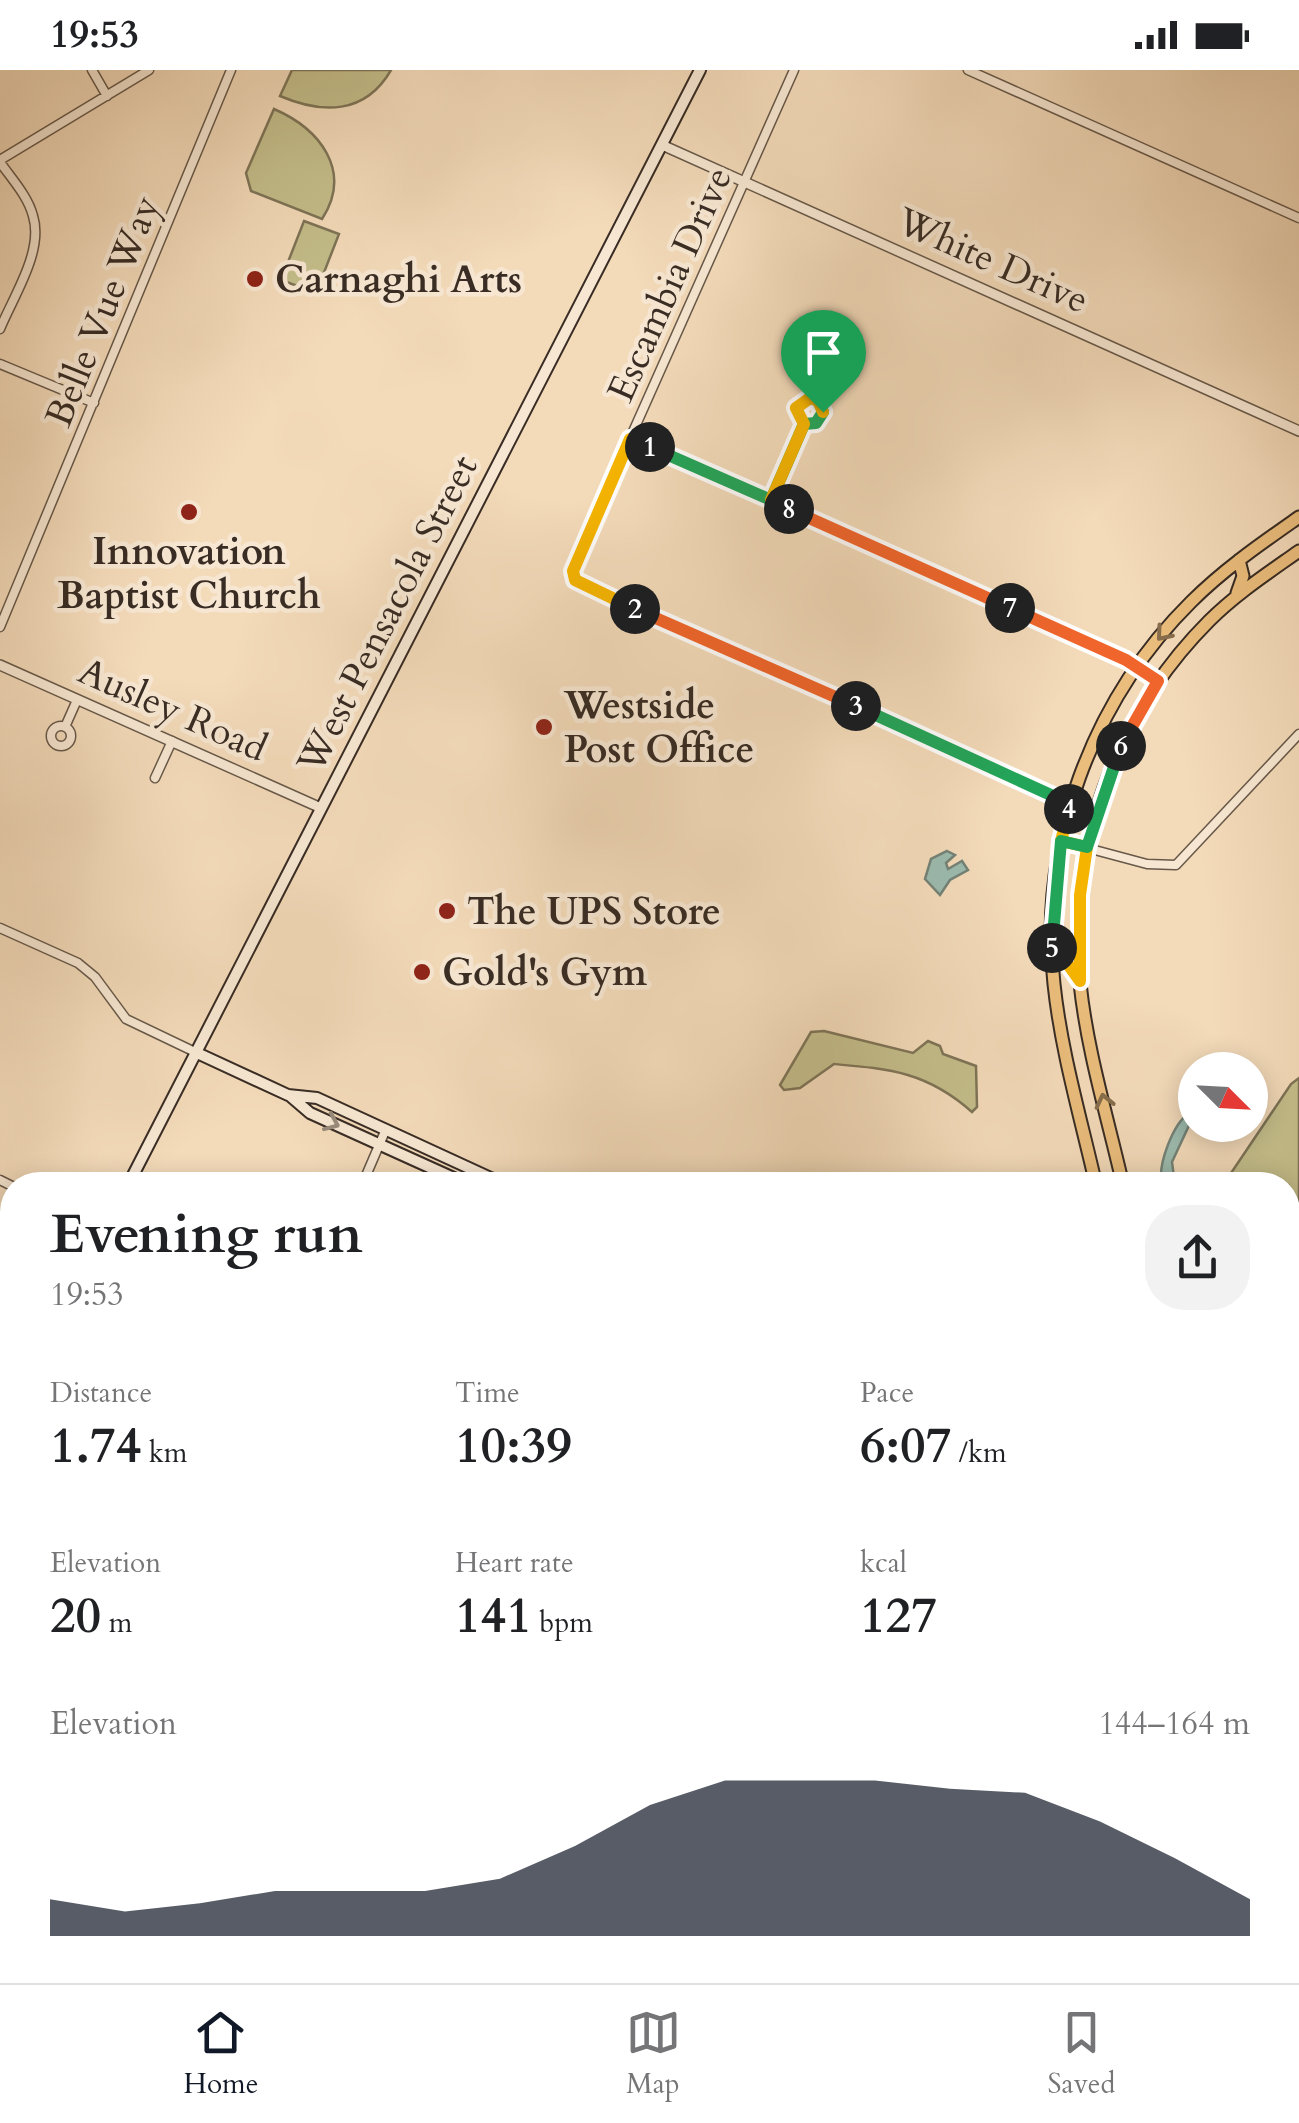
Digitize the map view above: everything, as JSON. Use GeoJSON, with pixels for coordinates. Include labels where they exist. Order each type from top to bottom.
{"type":"FeatureCollection","features":[{"type":"Feature","properties":{"kind":"main road","name":"West Pensacola Street"},"geometry":{"type":"LineString","coordinates":[[135,1172],[700,70]]}},
{"type":"Feature","properties":{"kind":"main road"},"geometry":{"type":"LineString","coordinates":[[1093,1172],[1069,1065],[1052,956],[1053,898],[1070,804],[1098,733],[1138,667],[1190,602],[1299,517]]}},
{"type":"Feature","properties":{"kind":"main road"},"geometry":{"type":"LineString","coordinates":[[1120,1172],[1080,981],[1080,895],[1087,847],[1114,760],[1158,681],[1236,597],[1299,551]]}},
{"type":"Feature","properties":{"kind":"main road"},"geometry":{"type":"LineString","coordinates":[[1236,597],[1243,576],[1239,560]]}},
{"type":"Feature","properties":{"kind":"main road"},"geometry":{"type":"LineString","coordinates":[[1052,956],[1065,960],[1080,981]]}},
{"type":"Feature","properties":{"kind":"main road"},"geometry":{"type":"LineString","coordinates":[[196,1052],[288,1094],[317,1098],[478,1172]]}},
{"type":"Feature","properties":{"kind":"main road"},"geometry":{"type":"LineString","coordinates":[[1069,1065],[1094,1061]]}},
{"type":"Feature","properties":{"kind":"main road"},"geometry":{"type":"LineString","coordinates":[[288,1094],[310,1114],[441,1172]]}},
{"type":"Feature","properties":{"kind":"street"},"geometry":{"type":"LineString","coordinates":[[92,70],[107,96]]}},
{"type":"Feature","properties":{"kind":"street"},"geometry":{"type":"LineString","coordinates":[[0,328],[32,251],[36,231],[29,206],[0,161],[149,70]]}},
{"type":"Feature","properties":{"kind":"street","name":"Belle Vue Way"},"geometry":{"type":"LineString","coordinates":[[0,627],[231,70]]}},
{"type":"Feature","properties":{"kind":"street","name":"Escambia Drive"},"geometry":{"type":"LineString","coordinates":[[794,70],[573,576],[584,586],[1070,804]]}},
{"type":"Feature","properties":{"kind":"street"},"geometry":{"type":"LineString","coordinates":[[968,70],[1299,218]]}},
{"type":"Feature","properties":{"kind":"street","name":"White Drive"},"geometry":{"type":"LineString","coordinates":[[662,145],[1299,431]]}},
{"type":"Feature","properties":{"kind":"street"},"geometry":{"type":"LineString","coordinates":[[0,364],[94,403]]}},
{"type":"Feature","properties":{"kind":"street"},"geometry":{"type":"LineString","coordinates":[[771,500],[804,424]]}},
{"type":"Feature","properties":{"kind":"street"},"geometry":{"type":"LineString","coordinates":[[630,439],[1138,667],[1158,681]]}},
{"type":"Feature","properties":{"kind":"street","name":"Ausley Road"},"geometry":{"type":"LineString","coordinates":[[0,666],[320,808]]}},
{"type":"Feature","properties":{"kind":"street"},"geometry":{"type":"LineString","coordinates":[[65,727],[77,700]]}},
{"type":"Feature","properties":{"kind":"street"},"geometry":{"type":"LineString","coordinates":[[1061,841],[1147,864],[1176,866],[1299,734]]}},
{"type":"Feature","properties":{"kind":"street"},"geometry":{"type":"LineString","coordinates":[[155,778],[172,741]]}},
{"type":"Feature","properties":{"kind":"street"},"geometry":{"type":"LineString","coordinates":[[0,928],[78,963],[95,977],[126,1019],[196,1052]]}},
{"type":"Feature","properties":{"kind":"street"},"geometry":{"type":"LineString","coordinates":[[368,1172],[386,1129]]}},
{"type":"Feature","properties":{"kind":"shaded area"},"geometry":{"type":"Polygon","coordinates":[[[292,70],[391,70],[369,96],[342,107],[327,108],[280,96],[292,70]]]}},
{"type":"Feature","properties":{"kind":"shaded area"},"geometry":{"type":"Polygon","coordinates":[[[274,109],[305,128],[327,154],[334,184],[322,219],[251,191],[246,173],[274,109]]]}},
{"type":"Feature","properties":{"kind":"shaded area"},"geometry":{"type":"Polygon","coordinates":[[[304,221],[339,234],[316,293],[281,280],[304,221]]]}},
{"type":"Feature","properties":{"kind":"shaded area"},"geometry":{"type":"Polygon","coordinates":[[[947,851],[955,855],[946,863],[948,869],[962,861],[968,870],[950,880],[940,895],[925,879],[931,859],[947,851]]]}},
{"type":"Feature","properties":{"kind":"shaded area"},"geometry":{"type":"Polygon","coordinates":[[[824,1031],[913,1053],[928,1041],[940,1046],[943,1054],[976,1066],[977,1107],[972,1112],[939,1088],[907,1075],[834,1064],[800,1088],[784,1090],[780,1085],[811,1032],[824,1031]]]}},
{"type":"Feature","properties":{"kind":"shaded area"},"geometry":{"type":"Polygon","coordinates":[[[1299,1078],[1299,1172],[1232,1172],[1252,1142],[1268,1142],[1268,1118],[1299,1078]]]}},
{"type":"Feature","properties":{"kind":"shaded area"},"geometry":{"type":"Polygon","coordinates":[[[1177,1126],[1178,1142],[1181,1142],[1172,1162],[1173,1172],[1162,1172],[1168,1146],[1177,1126]]]}},
{"type":"Feature","properties":{"kind":"place","name":"Carnaghi Arts"},"geometry":{"type":"Point","coordinates":[255,279]}},
{"type":"Feature","properties":{"kind":"place","name":"Innovation Baptist Church"},"geometry":{"type":"Point","coordinates":[189,512]}},
{"type":"Feature","properties":{"kind":"place","name":"Westside Post Office"},"geometry":{"type":"Point","coordinates":[544,727]}},
{"type":"Feature","properties":{"kind":"place","name":"The UPS Store"},"geometry":{"type":"Point","coordinates":[447,911]}},
{"type":"Feature","properties":{"kind":"place","name":"Gold's Gym"},"geometry":{"type":"Point","coordinates":[422,972]}},
{"type":"Feature","properties":{"kind":"route"},"geometry":{"type":"LineString","coordinates":[[823,412],[814,398],[805,398],[798,404],[797,417],[804,424],[771,500],[1126,660],[1158,681],[1114,760],[1087,847],[1061,841],[1053,898],[1052,956],[1065,960],[1080,981],[1080,895],[1087,847],[1061,841],[1070,804],[584,586],[573,576],[630,439],[771,500],[804,424],[816,423],[823,412]]}}]}
